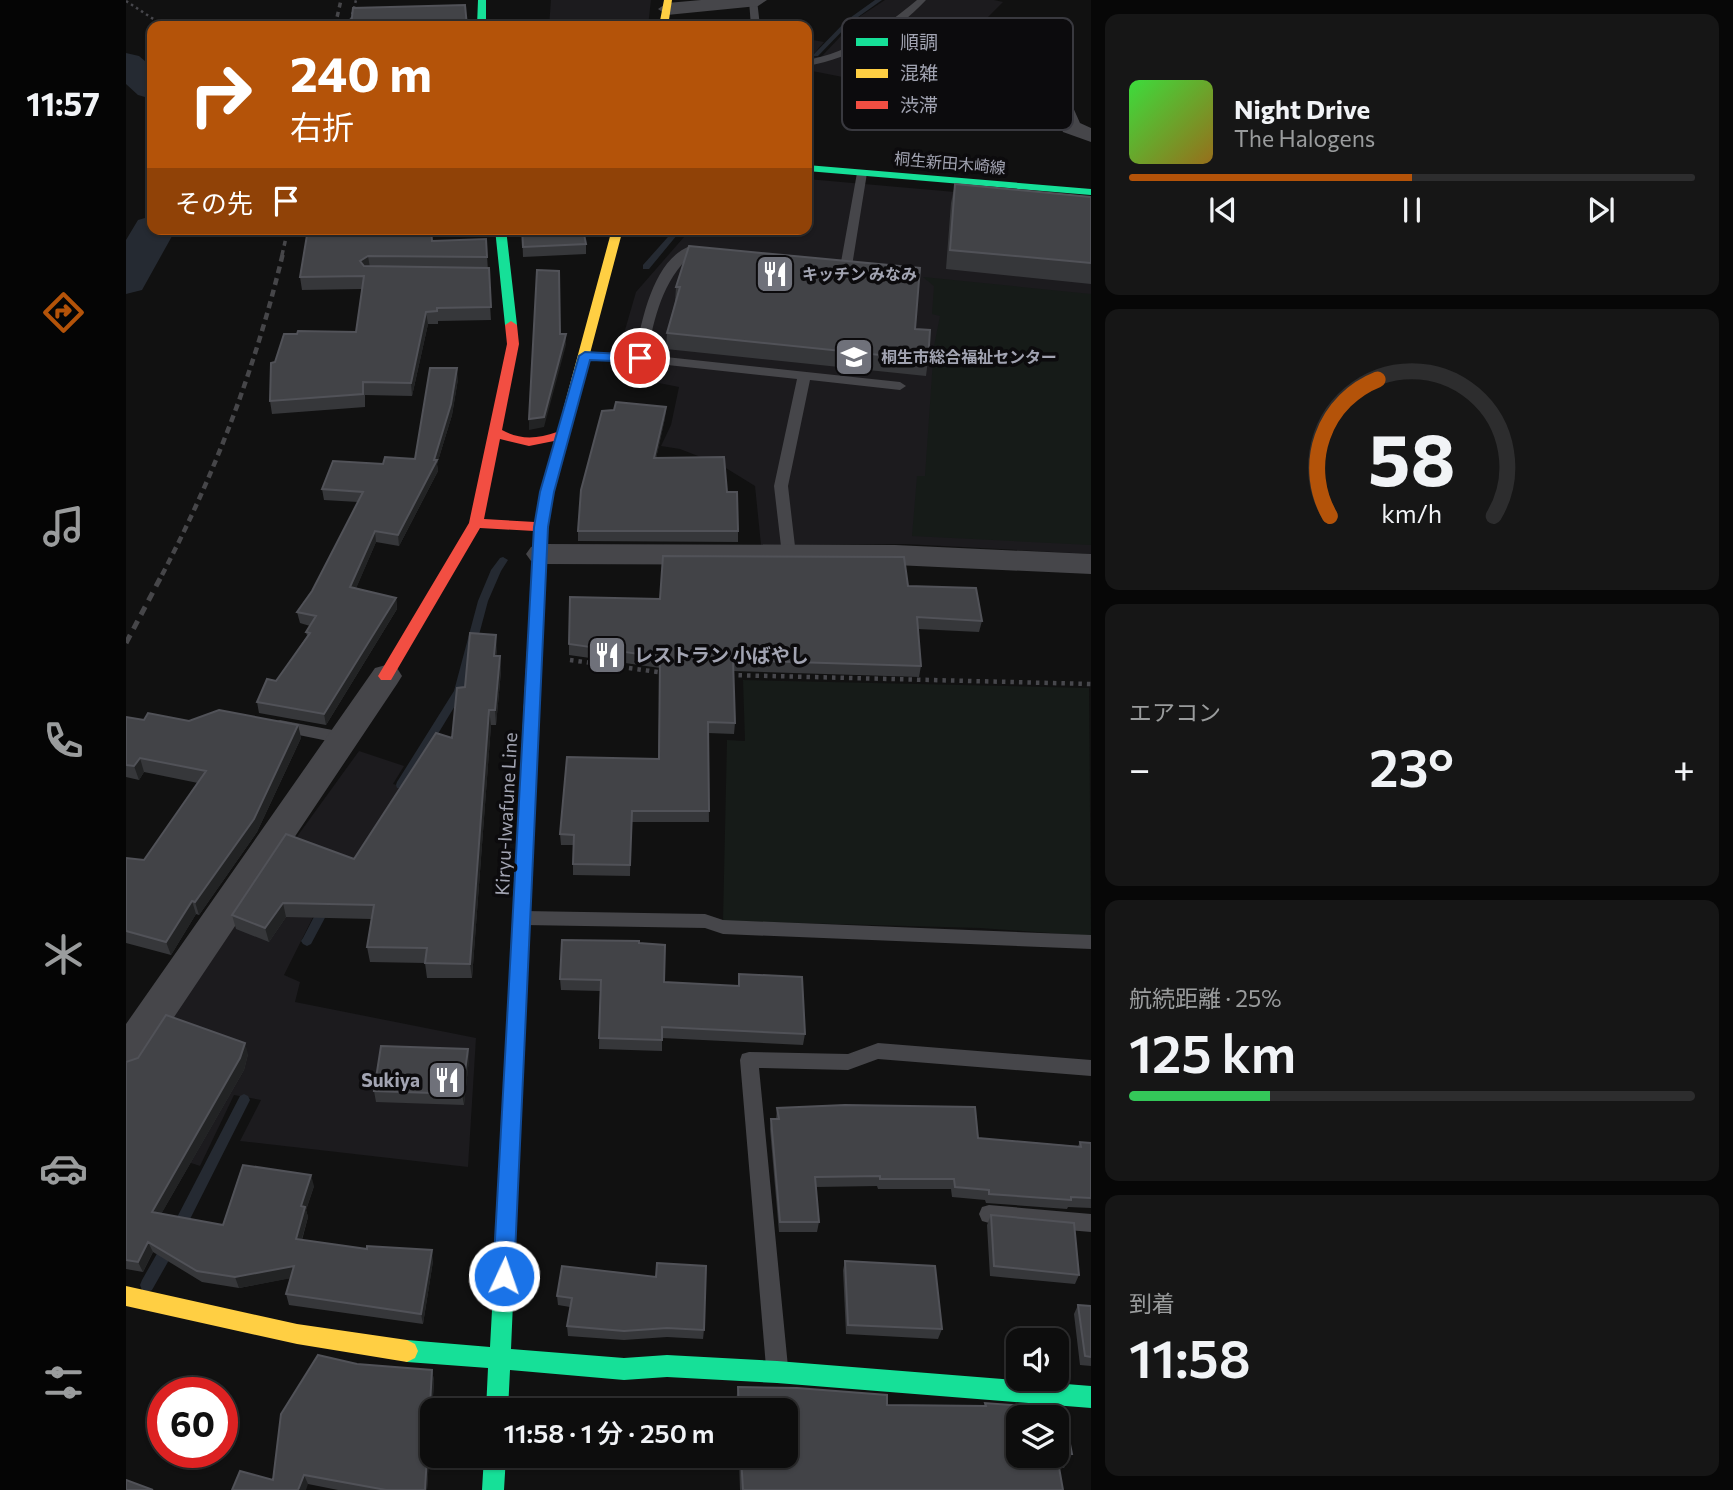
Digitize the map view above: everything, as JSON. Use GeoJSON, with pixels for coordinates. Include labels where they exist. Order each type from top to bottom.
{"type":"FeatureCollection","features":[{"type":"Feature","properties":{"kind":"main road"},"geometry":{"type":"LineString","coordinates":[[482,0],[482,21]]}},
{"type":"Feature","properties":{"kind":"main road","name":"桐生新田木崎線"},"geometry":{"type":"LineString","coordinates":[[812,168],[1091,192]]}},
{"type":"Feature","properties":{"kind":"main road"},"geometry":{"type":"LineString","coordinates":[[386,676],[476,523],[513,344],[499,274],[500,235]]}},
{"type":"Feature","properties":{"kind":"main road","name":"Kiryu-Iwafune Line"},"geometry":{"type":"LineString","coordinates":[[498,1398],[541,540],[563,434],[616,235]]}},
{"type":"Feature","properties":{"kind":"main road"},"geometry":{"type":"LineString","coordinates":[[496,432],[517,442],[531,444],[549,441],[563,434]]}},
{"type":"Feature","properties":{"kind":"main road"},"geometry":{"type":"LineString","coordinates":[[476,523],[541,540]]}},
{"type":"Feature","properties":{"kind":"main road"},"geometry":{"type":"LineString","coordinates":[[126,1296],[360,1346],[624,1368],[667,1366],[777,1372],[1091,1396]]}},
{"type":"Feature","properties":{"kind":"main road"},"geometry":{"type":"LineString","coordinates":[[493,1490],[494,1468]]}},
{"type":"Feature","properties":{"kind":"street"},"geometry":{"type":"LineString","coordinates":[[667,12],[755,0]]}},
{"type":"Feature","properties":{"kind":"street"},"geometry":{"type":"LineString","coordinates":[[1073,128],[1091,136]]}},
{"type":"Feature","properties":{"kind":"street"},"geometry":{"type":"LineString","coordinates":[[541,540],[789,555],[895,555],[1091,564]]}},
{"type":"Feature","properties":{"kind":"street"},"geometry":{"type":"LineString","coordinates":[[126,1056],[386,676]]}},
{"type":"Feature","properties":{"kind":"lane"},"geometry":{"type":"LineString","coordinates":[[755,0],[755,21]]}},
{"type":"Feature","properties":{"kind":"lane"},"geometry":{"type":"LineString","coordinates":[[901,18],[922,0]]}},
{"type":"Feature","properties":{"kind":"lane"},"geometry":{"type":"LineString","coordinates":[[812,62],[828,60],[842,54]]}},
{"type":"Feature","properties":{"kind":"lane"},"geometry":{"type":"LineString","coordinates":[[820,263],[846,266],[862,173]]}},
{"type":"Feature","properties":{"kind":"lane"},"geometry":{"type":"LineString","coordinates":[[640,358],[657,288],[675,261],[690,249],[716,252]]}},
{"type":"Feature","properties":{"kind":"lane"},"geometry":{"type":"LineString","coordinates":[[585,356],[640,358],[900,386]]}},
{"type":"Feature","properties":{"kind":"lane"},"geometry":{"type":"LineString","coordinates":[[789,555],[781,486],[804,377]]}},
{"type":"Feature","properties":{"kind":"lane"},"geometry":{"type":"LineString","coordinates":[[261,722],[343,738]]}},
{"type":"Feature","properties":{"kind":"lane"},"geometry":{"type":"LineString","coordinates":[[521,918],[705,921],[723,927],[1091,942]]}},
{"type":"Feature","properties":{"kind":"lane"},"geometry":{"type":"LineString","coordinates":[[777,1372],[750,1060],[848,1062],[878,1051],[1091,1068]]}},
{"type":"Feature","properties":{"kind":"lane"},"geometry":{"type":"LineString","coordinates":[[989,1214],[1091,1223]]}},
{"type":"Feature","properties":{"kind":"path"},"geometry":{"type":"LineString","coordinates":[[350,21],[356,0]]}},
{"type":"Feature","properties":{"kind":"path"},"geometry":{"type":"LineString","coordinates":[[126,1],[156,21]]}},
{"type":"Feature","properties":{"kind":"path"},"geometry":{"type":"LineString","coordinates":[[562,659],[674,673]]}},
{"type":"Feature","properties":{"kind":"path"},"geometry":{"type":"LineString","coordinates":[[726,675],[1091,684]]}},
{"type":"Feature","properties":{"kind":"shaded area"},"geometry":{"type":"Polygon","coordinates":[[[551,0],[651,0],[649,21],[549,21],[551,0]]]}},
{"type":"Feature","properties":{"kind":"shaded area"},"geometry":{"type":"Polygon","coordinates":[[[885,0],[1003,2],[987,18],[859,17],[885,0]]]}},
{"type":"Feature","properties":{"kind":"shaded area"},"geometry":{"type":"Polygon","coordinates":[[[842,35],[842,77],[812,71],[812,56],[821,57],[842,35]]]}},
{"type":"Feature","properties":{"kind":"shaded area"},"geometry":{"type":"Polygon","coordinates":[[[812,40],[824,42],[812,56],[812,40]]]}},
{"type":"Feature","properties":{"kind":"shaded area","name":"桐生市総合福祉センター"},"geometry":{"type":"Polygon","coordinates":[[[812,179],[1091,204],[1091,554],[905,544],[761,545],[755,486],[721,465],[680,449],[661,446],[671,425],[679,387],[639,379],[614,368],[636,292],[686,235],[812,235],[812,179]]]}},
{"type":"Feature","properties":{"kind":"shaded area"},"geometry":{"type":"Polygon","coordinates":[[[923,277],[1091,294],[1091,545],[912,536],[917,476],[925,476],[934,346],[940,316],[932,314],[934,286],[923,277]]]}},
{"type":"Feature","properties":{"kind":"shaded area"},"geometry":{"type":"Polygon","coordinates":[[[743,680],[1089,688],[1091,936],[980,928],[723,921],[727,740],[745,741],[743,680]]]}},
{"type":"Feature","properties":{"kind":"shaded area"},"geometry":{"type":"Polygon","coordinates":[[[359,751],[404,766],[393,784],[411,789],[328,918],[315,913],[284,975],[300,982],[295,1002],[476,1038],[468,1167],[240,1141],[261,1100],[234,1095],[200,1166],[126,1141],[126,1087],[230,929],[359,751]]]}},
{"type":"Feature","properties":{"kind":"building"},"geometry":{"type":"Polygon","coordinates":[[[465,5],[467,21],[352,21],[353,8],[465,5]]]}},
{"type":"Feature","properties":{"kind":"building"},"geometry":{"type":"Polygon","coordinates":[[[955,184],[1091,197],[1091,263],[950,250],[955,184]]]}},
{"type":"Feature","properties":{"kind":"building"},"geometry":{"type":"Polygon","coordinates":[[[307,235],[432,235],[432,241],[486,239],[487,257],[368,256],[360,261],[364,266],[489,268],[491,307],[437,308],[437,311],[426,312],[411,383],[363,382],[363,394],[270,401],[271,363],[275,362],[284,334],[297,334],[298,331],[356,332],[364,276],[300,277],[307,235]]]}},
{"type":"Feature","properties":{"kind":"building"},"geometry":{"type":"Polygon","coordinates":[[[522,235],[584,235],[586,244],[523,247],[522,235]]]}},
{"type":"Feature","properties":{"kind":"building"},"geometry":{"type":"Polygon","coordinates":[[[689,246],[920,268],[915,329],[930,330],[928,360],[667,333],[680,287],[676,287],[689,246]]]}},
{"type":"Feature","properties":{"kind":"building"},"geometry":{"type":"Polygon","coordinates":[[[537,270],[559,271],[560,334],[566,334],[544,417],[529,419],[537,270]]]}},
{"type":"Feature","properties":{"kind":"building"},"geometry":{"type":"Polygon","coordinates":[[[430,368],[457,368],[451,404],[434,460],[437,460],[398,535],[375,531],[350,587],[396,598],[324,714],[257,702],[267,679],[276,681],[310,633],[306,632],[316,616],[297,612],[312,591],[363,492],[322,489],[333,461],[383,464],[385,457],[415,459],[430,368]]]}},
{"type":"Feature","properties":{"kind":"building"},"geometry":{"type":"Polygon","coordinates":[[[616,402],[666,407],[654,458],[724,457],[727,492],[737,492],[738,531],[578,531],[581,490],[602,411],[614,410],[616,402]]]}},
{"type":"Feature","properties":{"kind":"building"},"geometry":{"type":"Polygon","coordinates":[[[663,556],[904,557],[908,586],[976,588],[982,621],[917,617],[921,666],[733,660],[735,723],[708,722],[709,811],[632,811],[630,865],[573,864],[574,835],[560,834],[567,757],[659,759],[660,657],[569,644],[570,597],[660,599],[663,556]]]}},
{"type":"Feature","properties":{"kind":"building"},"geometry":{"type":"Polygon","coordinates":[[[470,633],[496,635],[494,656],[500,656],[495,710],[489,710],[470,964],[425,963],[427,948],[367,947],[374,905],[283,903],[265,928],[232,915],[286,834],[354,859],[436,733],[452,738],[457,688],[465,687],[470,633]]]}},
{"type":"Feature","properties":{"kind":"building"},"geometry":{"type":"Polygon","coordinates":[[[219,710],[298,725],[254,819],[195,902],[192,901],[166,942],[126,931],[126,858],[144,860],[206,771],[140,758],[134,766],[126,765],[126,717],[144,720],[148,713],[189,721],[219,710]]]}},
{"type":"Feature","properties":{"kind":"building"},"geometry":{"type":"Polygon","coordinates":[[[562,940],[639,941],[665,945],[664,982],[739,986],[739,974],[802,977],[805,1034],[662,1027],[662,1040],[599,1038],[601,980],[560,979],[562,940]]]}},
{"type":"Feature","properties":{"kind":"building"},"geometry":{"type":"Polygon","coordinates":[[[166,1015],[245,1043],[240,1058],[152,1212],[223,1225],[243,1165],[311,1175],[301,1206],[305,1207],[296,1239],[367,1249],[367,1246],[432,1250],[421,1314],[286,1294],[294,1266],[235,1277],[197,1271],[148,1242],[138,1262],[126,1260],[126,1062],[138,1058],[166,1015]]]}},
{"type":"Feature","properties":{"kind":"building"},"geometry":{"type":"Polygon","coordinates":[[[381,1046],[468,1049],[462,1094],[374,1091],[381,1046]]]}},
{"type":"Feature","properties":{"kind":"building"},"geometry":{"type":"Polygon","coordinates":[[[845,1105],[975,1107],[978,1138],[1081,1147],[1080,1142],[1091,1143],[1091,1198],[1071,1197],[1071,1200],[989,1194],[989,1190],[955,1187],[954,1179],[815,1177],[819,1222],[780,1222],[771,1119],[779,1119],[777,1108],[845,1105]]]}},
{"type":"Feature","properties":{"kind":"building"},"geometry":{"type":"Polygon","coordinates":[[[991,1215],[1074,1223],[1079,1275],[994,1266],[991,1215]]]}},
{"type":"Feature","properties":{"kind":"building"},"geometry":{"type":"Polygon","coordinates":[[[845,1261],[935,1266],[942,1329],[848,1325],[845,1261]]]}},
{"type":"Feature","properties":{"kind":"building"},"geometry":{"type":"Polygon","coordinates":[[[657,1263],[706,1266],[704,1330],[667,1328],[624,1331],[567,1326],[572,1298],[557,1296],[562,1266],[656,1277],[657,1263]]]}},
{"type":"Feature","properties":{"kind":"building"},"geometry":{"type":"Polygon","coordinates":[[[1078,1305],[1091,1306],[1091,1357],[1085,1356],[1078,1305]]]}},
{"type":"Feature","properties":{"kind":"building"},"geometry":{"type":"Polygon","coordinates":[[[318,1355],[357,1364],[432,1370],[430,1398],[420,1398],[420,1468],[426,1468],[425,1490],[386,1490],[304,1475],[298,1490],[232,1490],[240,1471],[273,1480],[281,1414],[318,1355]]]}},
{"type":"Feature","properties":{"kind":"building"},"geometry":{"type":"Polygon","coordinates":[[[738,1387],[797,1388],[887,1395],[887,1405],[986,1406],[985,1403],[1011,1405],[1006,1405],[1006,1468],[1059,1468],[1063,1490],[743,1490],[742,1468],[798,1468],[798,1398],[738,1398],[738,1387]]]}},
{"type":"Feature","properties":{"kind":"building"},"geometry":{"type":"Polygon","coordinates":[[[126,1480],[153,1490],[126,1490],[126,1480]]]}},
{"type":"Feature","properties":{"kind":"waterway"},"geometry":{"type":"LineString","coordinates":[[853,18],[879,0]]}},
{"type":"Feature","properties":{"kind":"waterway"},"geometry":{"type":"LineString","coordinates":[[816,55],[842,28]]}},
{"type":"Feature","properties":{"kind":"waterway"},"geometry":{"type":"LineString","coordinates":[[126,64],[147,83]]}},
{"type":"Feature","properties":{"kind":"waterway"},"geometry":{"type":"LineString","coordinates":[[126,280],[151,235]]}},
{"type":"Feature","properties":{"kind":"waterway"},"geometry":{"type":"LineString","coordinates":[[646,267],[674,235]]}},
{"type":"Feature","properties":{"kind":"waterway"},"geometry":{"type":"LineString","coordinates":[[401,785],[459,691],[483,601],[503,560]]}},
{"type":"Feature","properties":{"kind":"waterway"},"geometry":{"type":"LineString","coordinates":[[307,941],[321,914]]}},
{"type":"Feature","properties":{"kind":"waterway"},"geometry":{"type":"LineString","coordinates":[[177,1231],[244,1100]]}},
{"type":"Feature","properties":{"kind":"waterway"},"geometry":{"type":"LineString","coordinates":[[147,1285],[168,1248]]}},
{"type":"Feature","properties":{"kind":"railway"},"geometry":{"type":"LineString","coordinates":[[336,21],[341,0]]}},
{"type":"Feature","properties":{"kind":"railway"},"geometry":{"type":"LineString","coordinates":[[282,255],[287,235]]}},
{"type":"Feature","properties":{"kind":"railway"},"geometry":{"type":"LineString","coordinates":[[162,575],[200,497],[233,418],[283,253]]}},
{"type":"Feature","properties":{"kind":"railway"},"geometry":{"type":"LineString","coordinates":[[126,643],[163,573]]}},
{"type":"Feature","properties":{"kind":"traffic: fast"},"geometry":{"type":"LineString","coordinates":[[482,0],[482,21]]}},
{"type":"Feature","properties":{"kind":"traffic: fast"},"geometry":{"type":"LineString","coordinates":[[812,168],[1091,192]]}},
{"type":"Feature","properties":{"kind":"traffic: fast"},"geometry":{"type":"LineString","coordinates":[[501,235],[511,325]]}},
{"type":"Feature","properties":{"kind":"traffic: fast"},"geometry":{"type":"LineString","coordinates":[[498,1398],[514,1072]]}},
{"type":"Feature","properties":{"kind":"traffic: fast"},"geometry":{"type":"LineString","coordinates":[[407,1351],[624,1369],[667,1366],[777,1372],[1091,1397]]}},
{"type":"Feature","properties":{"kind":"traffic: fast"},"geometry":{"type":"LineString","coordinates":[[493,1490],[494,1468]]}},
{"type":"Feature","properties":{"kind":"traffic: slow"},"geometry":{"type":"LineString","coordinates":[[665,21],[668,0]]}},
{"type":"Feature","properties":{"kind":"traffic: slow"},"geometry":{"type":"LineString","coordinates":[[569,410],[616,235]]}},
{"type":"Feature","properties":{"kind":"traffic: slow"},"geometry":{"type":"LineString","coordinates":[[514,1072],[533,684]]}},
{"type":"Feature","properties":{"kind":"traffic: slow"},"geometry":{"type":"LineString","coordinates":[[126,1296],[297,1334],[407,1351]]}},
{"type":"Feature","properties":{"kind":"traffic: jam"},"geometry":{"type":"LineString","coordinates":[[386,676],[476,523],[513,344],[511,325]]}},
{"type":"Feature","properties":{"kind":"traffic: jam"},"geometry":{"type":"LineString","coordinates":[[533,684],[541,527],[547,492],[569,410]]}},
{"type":"Feature","properties":{"kind":"traffic: jam"},"geometry":{"type":"LineString","coordinates":[[496,432],[513,440],[529,442],[563,434]]}},
{"type":"Feature","properties":{"kind":"traffic: jam"},"geometry":{"type":"LineString","coordinates":[[476,523],[541,527]]}},
{"type":"Feature","properties":{"kind":"place","name":"キッチン みなみ"},"geometry":{"type":"Point","coordinates":[775,274]}},
{"type":"Feature","properties":{"kind":"place","name":"桐生市総合福祉センター"},"geometry":{"type":"Point","coordinates":[854,357]}},
{"type":"Feature","properties":{"kind":"place","name":"レストラン 小ばやし"},"geometry":{"type":"Point","coordinates":[607,655]}},
{"type":"Feature","properties":{"kind":"place","name":"Sukiya"},"geometry":{"type":"Point","coordinates":[447,1080]}},
{"type":"Feature","properties":{"kind":"route"},"geometry":{"type":"LineString","coordinates":[[504,1276],[541,527],[547,492],[585,356],[640,358]]}}]}
